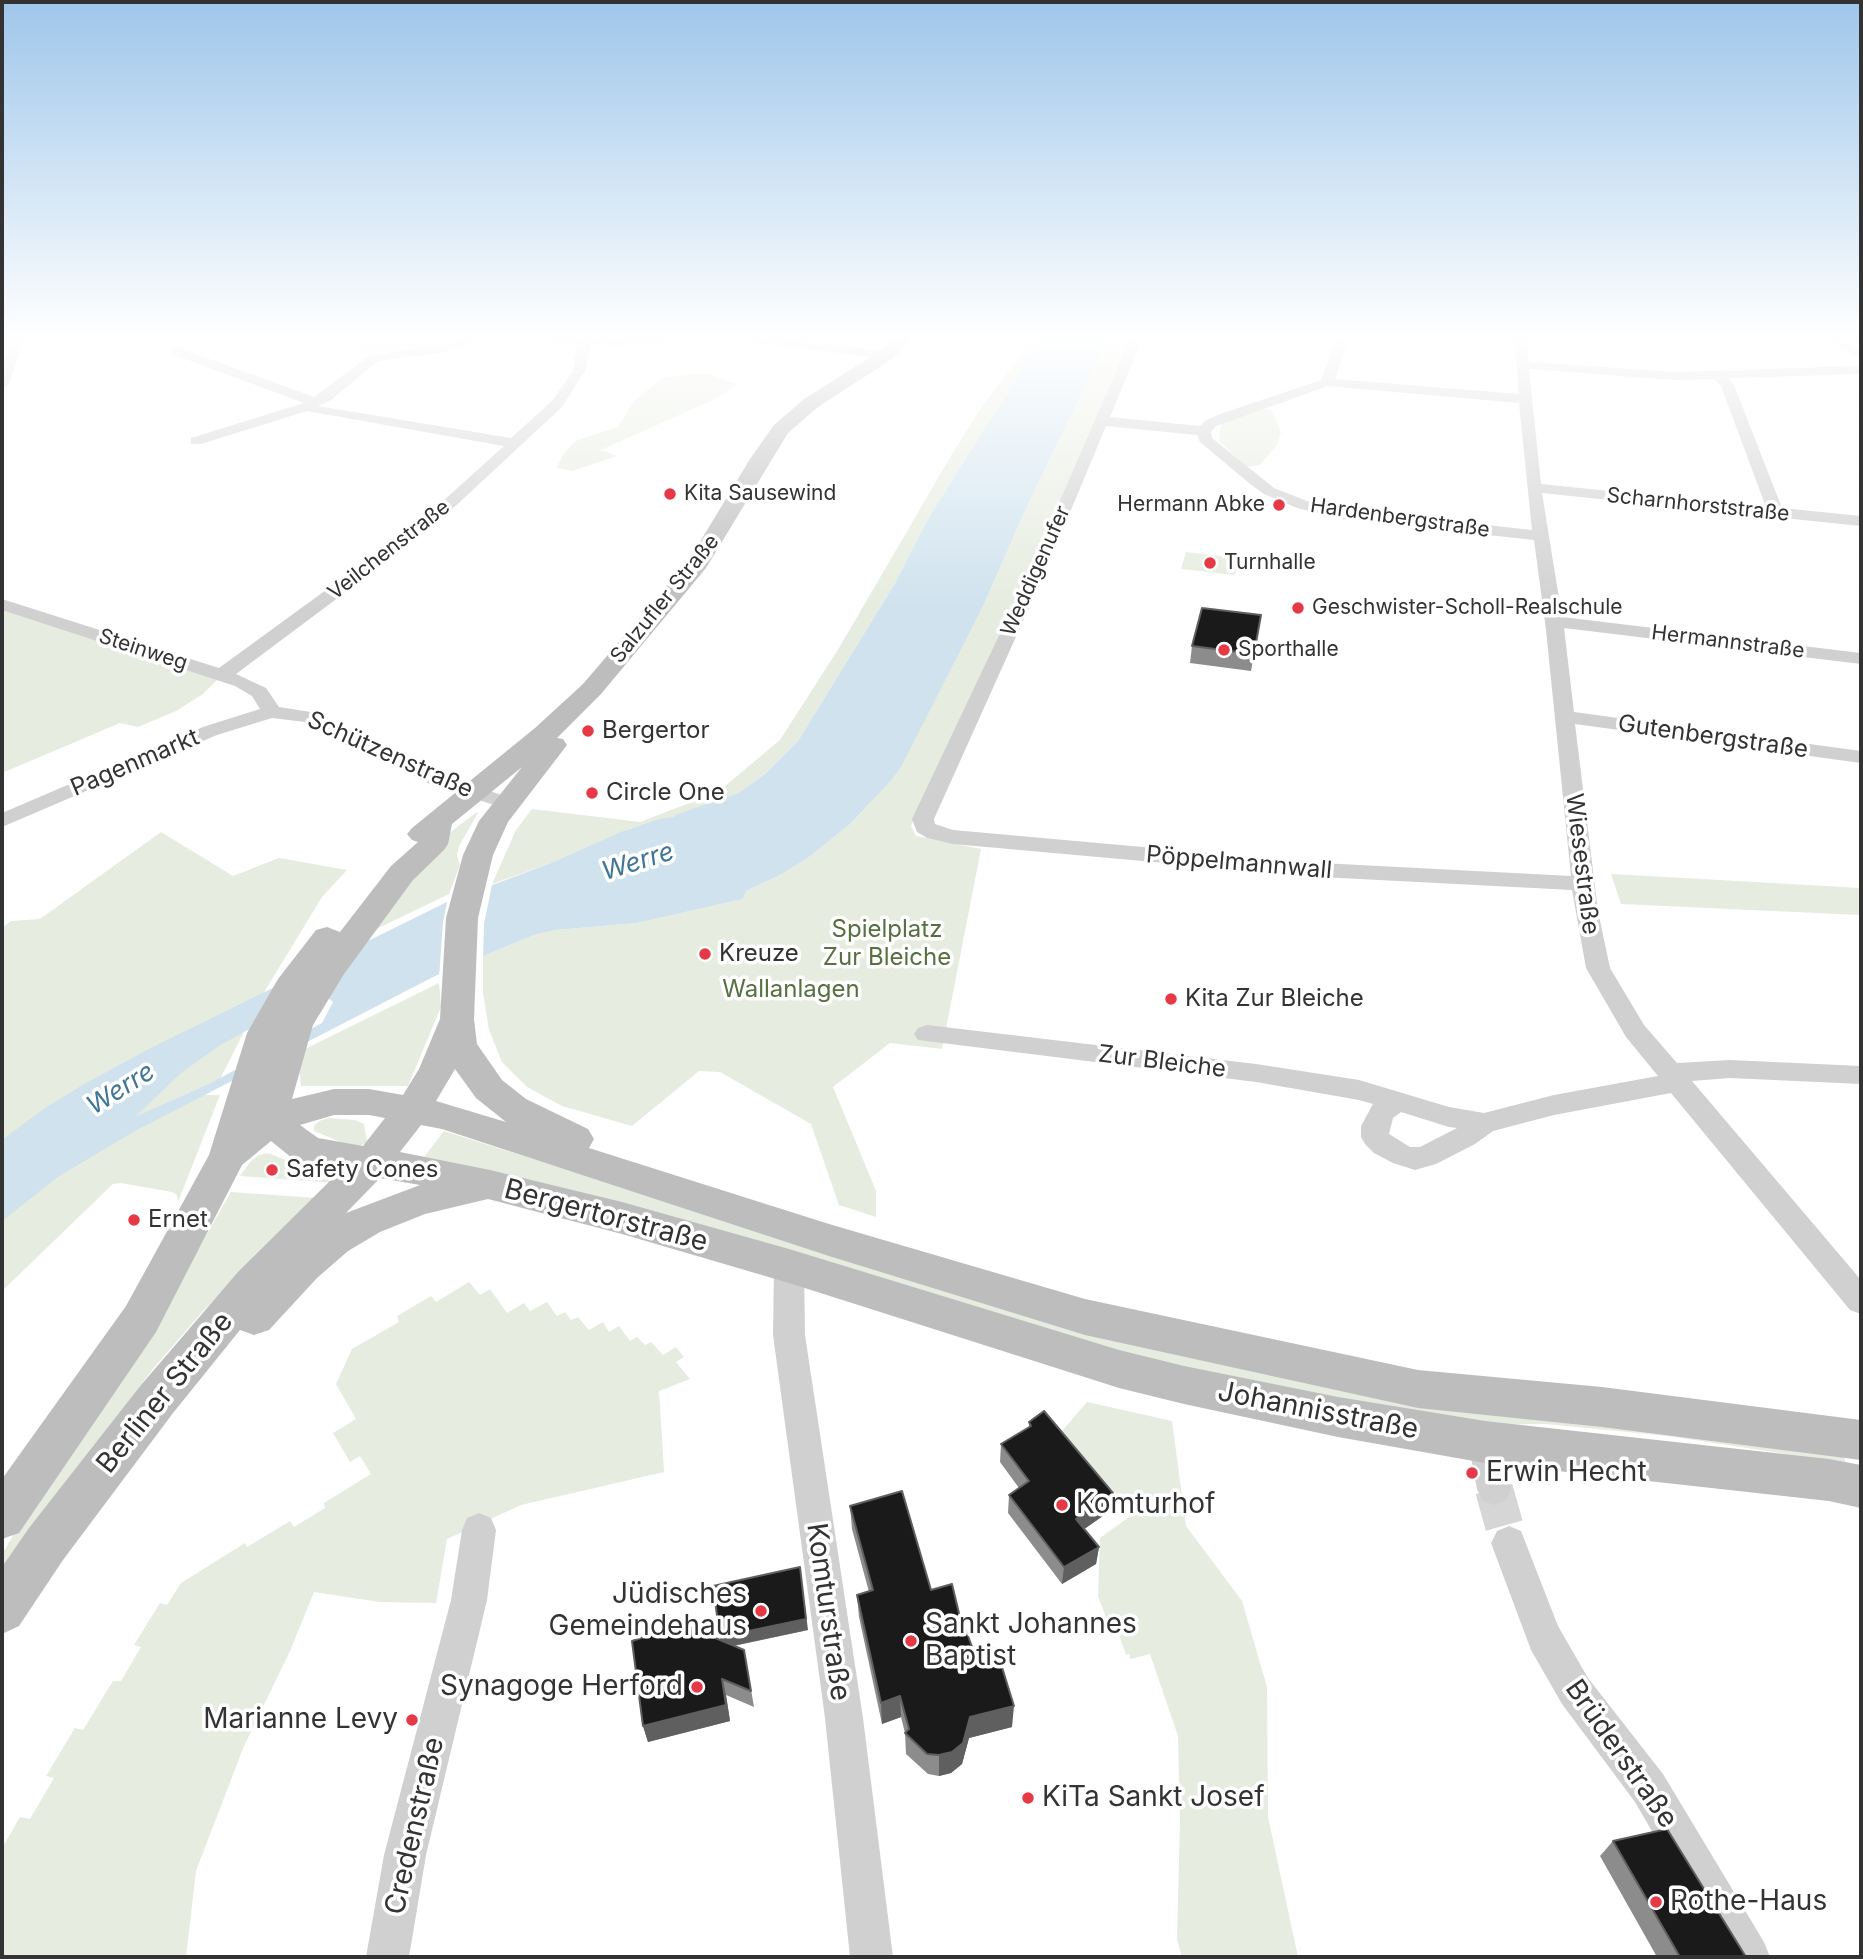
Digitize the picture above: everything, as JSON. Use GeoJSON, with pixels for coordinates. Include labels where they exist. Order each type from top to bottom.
{"type":"FeatureCollection","features":[{"type":"Feature","properties":{"kind":"main road","name":"Salzufler Straße"},"geometry":{"type":"LineString","coordinates":[[228,1155],[264,1032],[290,987],[323,942],[381,870],[568,715],[698,563],[760,459],[783,428]]}},
{"type":"Feature","properties":{"kind":"main road","name":"Salzufler Straße"},"geometry":{"type":"LineString","coordinates":[[358,1177],[412,1110],[436,1071],[457,1019],[462,918],[478,855],[494,821],[558,738],[568,715]]}},
{"type":"Feature","properties":{"kind":"main road","name":"Salzufler Straße"},"geometry":{"type":"LineString","coordinates":[[276,1120],[273,1102],[296,1026],[331,968],[364,922],[402,873],[433,844],[438,821]]}},
{"type":"Feature","properties":{"kind":"main road","name":"Bergertorstraße"},"geometry":{"type":"LineString","coordinates":[[457,1019],[460,1044],[468,1061],[489,1089],[513,1109],[548,1128],[592,1145],[637,1168],[651,1182]]}},
{"type":"Feature","properties":{"kind":"main road","name":"Bergertorstraße"},"geometry":{"type":"LineString","coordinates":[[228,1155],[251,1135],[276,1120],[334,1102],[369,1102],[444,1116],[651,1182],[790,1247]]}},
{"type":"Feature","properties":{"kind":"main road"},"geometry":{"type":"LineString","coordinates":[[276,1120],[287,1136],[305,1148],[331,1156],[358,1177],[415,1168],[490,1185]]}},
{"type":"Feature","properties":{"kind":"main road"},"geometry":{"type":"LineString","coordinates":[[2,1517],[141,1319],[228,1155]]}},
{"type":"Feature","properties":{"kind":"main road","name":"Berliner Straße"},"geometry":{"type":"LineString","coordinates":[[2,1609],[46,1544],[157,1399],[253,1284],[358,1177]]}},
{"type":"Feature","properties":{"kind":"main road","name":"Bergertorstraße"},"geometry":{"type":"LineString","coordinates":[[157,1399],[193,1380],[303,1266],[334,1240],[366,1221],[419,1200],[490,1185],[622,1218],[790,1247]]}},
{"type":"Feature","properties":{"kind":"main road","name":"Johannisstraße"},"geometry":{"type":"LineString","coordinates":[[790,1247],[1085,1317],[1418,1389],[1602,1407],[1861,1440]]}},
{"type":"Feature","properties":{"kind":"main road","name":"Johannisstraße"},"geometry":{"type":"LineString","coordinates":[[790,1247],[1119,1369],[1338,1417],[1485,1442],[1829,1480],[1861,1487]]}},
{"type":"Feature","properties":{"kind":"street"},"geometry":{"type":"LineString","coordinates":[[196,441],[235,428]]}},
{"type":"Feature","properties":{"kind":"street"},"geometry":{"type":"LineString","coordinates":[[426,428],[514,443]]}},
{"type":"Feature","properties":{"kind":"street","name":"Veilchenstraße"},"geometry":{"type":"LineString","coordinates":[[222,675],[421,529],[530,428]]}},
{"type":"Feature","properties":{"kind":"street","name":"Weddigenufer"},"geometry":{"type":"LineString","coordinates":[[930,803],[1100,428]]}},
{"type":"Feature","properties":{"kind":"street"},"geometry":{"type":"LineString","coordinates":[[1178,428],[1204,431],[1206,428]]}},
{"type":"Feature","properties":{"kind":"street","name":"Wiesestraße"},"geometry":{"type":"LineString","coordinates":[[1528,428],[1583,883],[1591,941],[1598,968],[1636,1031],[1861,1301]]}},
{"type":"Feature","properties":{"kind":"street"},"geometry":{"type":"LineString","coordinates":[[1744,428],[1776,512]]}},
{"type":"Feature","properties":{"kind":"street","name":"Hardenbergstraße"},"geometry":{"type":"LineString","coordinates":[[1204,431],[1205,439],[1254,480],[1269,491],[1302,505],[1341,514],[1540,536]]}},
{"type":"Feature","properties":{"kind":"street","name":"Scharnhorststraße"},"geometry":{"type":"LineString","coordinates":[[1534,488],[1861,521]]}},
{"type":"Feature","properties":{"kind":"street","name":"Steinweg"},"geometry":{"type":"LineString","coordinates":[[2,604],[222,675],[259,692],[271,712]]}},
{"type":"Feature","properties":{"kind":"street","name":"Hermannstraße"},"geometry":{"type":"LineString","coordinates":[[1553,621],[1861,654]]}},
{"type":"Feature","properties":{"kind":"street","name":"Schützenstraße"},"geometry":{"type":"LineString","coordinates":[[271,712],[310,717],[437,780],[508,803]]}},
{"type":"Feature","properties":{"kind":"street","name":"Pagenmarkt"},"geometry":{"type":"LineString","coordinates":[[2,821],[210,731],[271,712]]}},
{"type":"Feature","properties":{"kind":"street","name":"Gutenbergstraße"},"geometry":{"type":"LineString","coordinates":[[1564,717],[1861,757]]}},
{"type":"Feature","properties":{"kind":"street","name":"Pöppelmannwall"},"geometry":{"type":"LineString","coordinates":[[930,803],[923,819],[925,827],[934,833],[953,837],[1400,876],[1583,883]]}},
{"type":"Feature","properties":{"kind":"street","name":"Zur Bleiche"},"geometry":{"type":"LineString","coordinates":[[927,1034],[1256,1073],[1359,1090],[1449,1117],[1484,1123]]}},
{"type":"Feature","properties":{"kind":"street","name":"Zur Bleiche"},"geometry":{"type":"LineString","coordinates":[[1396,1102],[1382,1111],[1375,1126],[1375,1137],[1384,1146],[1415,1159],[1426,1157],[1465,1137],[1484,1123],[1674,1077],[1730,1069],[1861,1075]]}},
{"type":"Feature","properties":{"kind":"street","name":"Komturstraße"},"geometry":{"type":"LineString","coordinates":[[790,1247],[789,1335],[844,1718],[872,1957]]}},
{"type":"Feature","properties":{"kind":"street"},"geometry":{"type":"LineString","coordinates":[[1485,1442],[1494,1489]]}},
{"type":"Feature","properties":{"kind":"street","name":"Credenstraße"},"geometry":{"type":"LineString","coordinates":[[387,1957],[405,1855],[468,1600],[479,1530]]}},
{"type":"Feature","properties":{"kind":"street","name":"Brüderstraße"},"geometry":{"type":"LineString","coordinates":[[1509,1543],[1544,1637],[1575,1691],[1649,1788],[1749,1957]]}},
{"type":"Feature","properties":{"kind":"green space"},"geometry":{"type":"Polygon","coordinates":[[[614,428],[649,428],[601,450],[617,456],[572,471],[557,468],[562,456],[575,441],[614,428]]]}},
{"type":"Feature","properties":{"kind":"green space"},"geometry":{"type":"Polygon","coordinates":[[[968,428],[985,428],[928,519],[894,585],[798,741],[764,775],[740,793],[676,817],[632,828],[551,863],[492,884],[516,830],[532,809],[640,822],[718,792],[780,740],[839,648],[968,428]]]}},
{"type":"Feature","properties":{"kind":"green space","name":"Wallanlagen"},"geometry":{"type":"Polygon","coordinates":[[[1065,428],[1095,428],[911,826],[916,836],[981,849],[942,1049],[890,1043],[833,1087],[876,1191],[876,1217],[839,1205],[811,1124],[720,1072],[699,1071],[632,1126],[562,1106],[527,1087],[502,1062],[489,1030],[483,993],[483,956],[534,935],[556,930],[637,923],[743,899],[746,891],[782,874],[809,857],[849,825],[889,783],[984,604],[1065,428]]]}},
{"type":"Feature","properties":{"kind":"green space"},"geometry":{"type":"Polygon","coordinates":[[[1221,428],[1279,428],[1281,432],[1277,445],[1260,465],[1247,467],[1219,441],[1221,428]]]}},
{"type":"Feature","properties":{"kind":"green space","name":"Turnhalle"},"geometry":{"type":"Polygon","coordinates":[[[1186,552],[1239,558],[1235,575],[1181,569],[1186,552]]]}},
{"type":"Feature","properties":{"kind":"green space"},"geometry":{"type":"Polygon","coordinates":[[[2,608],[217,680],[203,694],[176,711],[138,727],[120,723],[2,773],[2,608]]]}},
{"type":"Feature","properties":{"kind":"green space"},"geometry":{"type":"Polygon","coordinates":[[[477,812],[459,846],[457,855],[460,865],[449,894],[366,934],[414,873],[452,831],[477,812]]]}},
{"type":"Feature","properties":{"kind":"green space"},"geometry":{"type":"Polygon","coordinates":[[[161,832],[233,876],[279,858],[347,870],[322,897],[263,994],[220,1079],[206,1095],[220,1095],[178,1202],[177,1195],[172,1192],[113,1184],[2,1291],[2,928],[11,921],[40,919],[161,832]]]}},
{"type":"Feature","properties":{"kind":"green space"},"geometry":{"type":"Polygon","coordinates":[[[1611,874],[1861,888],[1861,915],[1621,904],[1611,874]]]}},
{"type":"Feature","properties":{"kind":"green space"},"geometry":{"type":"Polygon","coordinates":[[[439,983],[441,1007],[408,1086],[301,1086],[299,1068],[305,1049],[439,983]]]}},
{"type":"Feature","properties":{"kind":"green space"},"geometry":{"type":"Polygon","coordinates":[[[329,1118],[355,1120],[364,1124],[367,1142],[360,1146],[343,1143],[314,1131],[314,1126],[319,1121],[329,1118]]]}},
{"type":"Feature","properties":{"kind":"green space"},"geometry":{"type":"Polygon","coordinates":[[[444,1131],[1058,1324],[1842,1451],[1846,1463],[1668,1436],[1546,1424],[1473,1425],[1174,1369],[424,1157],[444,1131]]]}},
{"type":"Feature","properties":{"kind":"green space"},"geometry":{"type":"Polygon","coordinates":[[[268,1153],[305,1168],[339,1174],[336,1183],[240,1176],[250,1162],[259,1155],[268,1153]]]}},
{"type":"Feature","properties":{"kind":"green space"},"geometry":{"type":"Polygon","coordinates":[[[231,1192],[316,1198],[203,1311],[152,1370],[82,1464],[2,1582],[2,1554],[27,1512],[158,1319],[231,1192]]]}},
{"type":"Feature","properties":{"kind":"green space"},"geometry":{"type":"Polygon","coordinates":[[[469,1282],[480,1295],[490,1289],[507,1313],[524,1303],[530,1311],[547,1302],[557,1316],[565,1312],[571,1320],[578,1317],[589,1330],[603,1322],[609,1332],[619,1326],[630,1341],[637,1337],[645,1345],[651,1342],[663,1355],[676,1347],[684,1357],[676,1362],[690,1379],[659,1391],[664,1472],[521,1505],[447,1539],[436,1603],[380,1602],[314,1592],[290,1651],[244,1746],[196,1871],[186,1957],[2,1957],[2,1848],[20,1817],[30,1819],[54,1778],[46,1776],[75,1728],[83,1730],[113,1681],[121,1681],[141,1647],[134,1645],[160,1603],[167,1605],[181,1583],[245,1543],[247,1547],[290,1521],[294,1527],[325,1508],[324,1503],[371,1474],[360,1456],[350,1462],[333,1433],[356,1419],[336,1384],[352,1349],[399,1322],[397,1316],[431,1296],[436,1302],[469,1282]]]}},
{"type":"Feature","properties":{"kind":"green space"},"geometry":{"type":"Polygon","coordinates":[[[1087,1402],[1172,1421],[1186,1526],[1242,1601],[1267,1687],[1268,1817],[1298,1957],[1182,1957],[1177,1940],[1180,1820],[1178,1736],[1150,1654],[1130,1659],[1129,1654],[1126,1655],[1117,1629],[1111,1630],[1098,1596],[1100,1538],[1133,1514],[1062,1431],[1087,1402]]]}},
{"type":"Feature","properties":{"kind":"water","name":"Werre"},"geometry":{"type":"Polygon","coordinates":[[[985,428],[1065,428],[984,604],[901,767],[849,825],[809,857],[782,874],[746,891],[743,899],[637,923],[556,930],[534,935],[435,976],[135,1131],[59,1176],[2,1221],[2,1140],[45,1108],[86,1083],[147,1050],[447,902],[551,863],[621,832],[659,819],[675,817],[739,793],[764,775],[798,741],[894,585],[928,519],[985,428]],[[323,994],[300,1001],[219,1046],[181,1073],[135,1117],[209,1084],[322,1023],[333,1002],[323,994]]]}},
{"type":"Feature","properties":{"kind":"pier"},"geometry":{"type":"Polygon","coordinates":[[[493,880],[484,924],[483,960],[439,978],[443,922],[448,898],[493,880]]]}},
{"type":"Feature","properties":{"kind":"building"},"geometry":{"type":"Polygon","coordinates":[[[1202,608],[1261,615],[1254,654],[1192,646],[1202,608]]]}},
{"type":"Feature","properties":{"kind":"building","name":"Komturhof"},"geometry":{"type":"Polygon","coordinates":[[[1044,1411],[1113,1493],[1076,1519],[1099,1547],[1064,1567],[1009,1495],[1029,1481],[1001,1444],[1031,1426],[1029,1422],[1044,1411]]]}},
{"type":"Feature","properties":{"kind":"building","name":"Sankt Johannes Baptist"},"geometry":{"type":"Polygon","coordinates":[[[902,1491],[931,1590],[952,1584],[962,1626],[964,1625],[975,1655],[996,1648],[1014,1706],[970,1717],[963,1743],[952,1752],[939,1755],[927,1754],[905,1733],[909,1729],[900,1696],[881,1703],[857,1595],[873,1590],[850,1506],[902,1491]]]}},
{"type":"Feature","properties":{"kind":"building","name":"Jüdisches Gemeindehaus"},"geometry":{"type":"Polygon","coordinates":[[[800,1567],[806,1619],[720,1637],[713,1586],[800,1567]]]}},
{"type":"Feature","properties":{"kind":"building","name":"Synagoge Herford"},"geometry":{"type":"Polygon","coordinates":[[[682,1624],[744,1650],[751,1691],[722,1679],[726,1705],[643,1726],[632,1641],[682,1624]]]}},
{"type":"Feature","properties":{"kind":"building"},"geometry":{"type":"Polygon","coordinates":[[[1667,1829],[1746,1957],[1680,1957],[1613,1841],[1667,1829]]]}},
{"type":"Feature","properties":{"kind":"tunnel"},"geometry":{"type":"LineString","coordinates":[[1494,1489],[1509,1543]]}},
{"type":"Feature","properties":{"kind":"place","name":"Kita Sausewind"},"geometry":{"type":"Point","coordinates":[670,494]}},
{"type":"Feature","properties":{"kind":"place","name":"Hermann Abke"},"geometry":{"type":"Point","coordinates":[1279,505]}},
{"type":"Feature","properties":{"kind":"place","name":"Turnhalle"},"geometry":{"type":"Point","coordinates":[1210,563]}},
{"type":"Feature","properties":{"kind":"place","name":"Geschwister-Scholl-Realschule"},"geometry":{"type":"Point","coordinates":[1298,608]}},
{"type":"Feature","properties":{"kind":"place","name":"Sporthalle"},"geometry":{"type":"Point","coordinates":[1224,650]}},
{"type":"Feature","properties":{"kind":"place","name":"Bergertor"},"geometry":{"type":"Point","coordinates":[588,731]}},
{"type":"Feature","properties":{"kind":"place","name":"Circle One"},"geometry":{"type":"Point","coordinates":[592,793]}},
{"type":"Feature","properties":{"kind":"place","name":"Kreuze"},"geometry":{"type":"Point","coordinates":[705,954]}},
{"type":"Feature","properties":{"kind":"place","name":"Kita Zur Bleiche"},"geometry":{"type":"Point","coordinates":[1171,999]}},
{"type":"Feature","properties":{"kind":"place","name":"Safety Cones"},"geometry":{"type":"Point","coordinates":[272,1170]}},
{"type":"Feature","properties":{"kind":"place","name":"Ernet"},"geometry":{"type":"Point","coordinates":[134,1220]}},
{"type":"Feature","properties":{"kind":"place","name":"Erwin Hecht"},"geometry":{"type":"Point","coordinates":[1472,1473]}},
{"type":"Feature","properties":{"kind":"place","name":"Komturhof"},"geometry":{"type":"Point","coordinates":[1062,1505]}},
{"type":"Feature","properties":{"kind":"place","name":"Jüdisches Gemeindehaus"},"geometry":{"type":"Point","coordinates":[761,1611]}},
{"type":"Feature","properties":{"kind":"place","name":"Sankt Johannes Baptist"},"geometry":{"type":"Point","coordinates":[911,1641]}},
{"type":"Feature","properties":{"kind":"place","name":"Synagoge Herford"},"geometry":{"type":"Point","coordinates":[697,1687]}},
{"type":"Feature","properties":{"kind":"place","name":"Marianne Levy"},"geometry":{"type":"Point","coordinates":[412,1720]}},
{"type":"Feature","properties":{"kind":"place","name":"KiTa Sankt Josef"},"geometry":{"type":"Point","coordinates":[1028,1798]}},
{"type":"Feature","properties":{"kind":"place","name":"Rothe-Haus"},"geometry":{"type":"Point","coordinates":[1656,1902]}},
{"type":"Feature","properties":{"kind":"park label","name":"Spielplatz Zur Bleiche"},"geometry":{"type":"Point","coordinates":[887,944]}}]}
